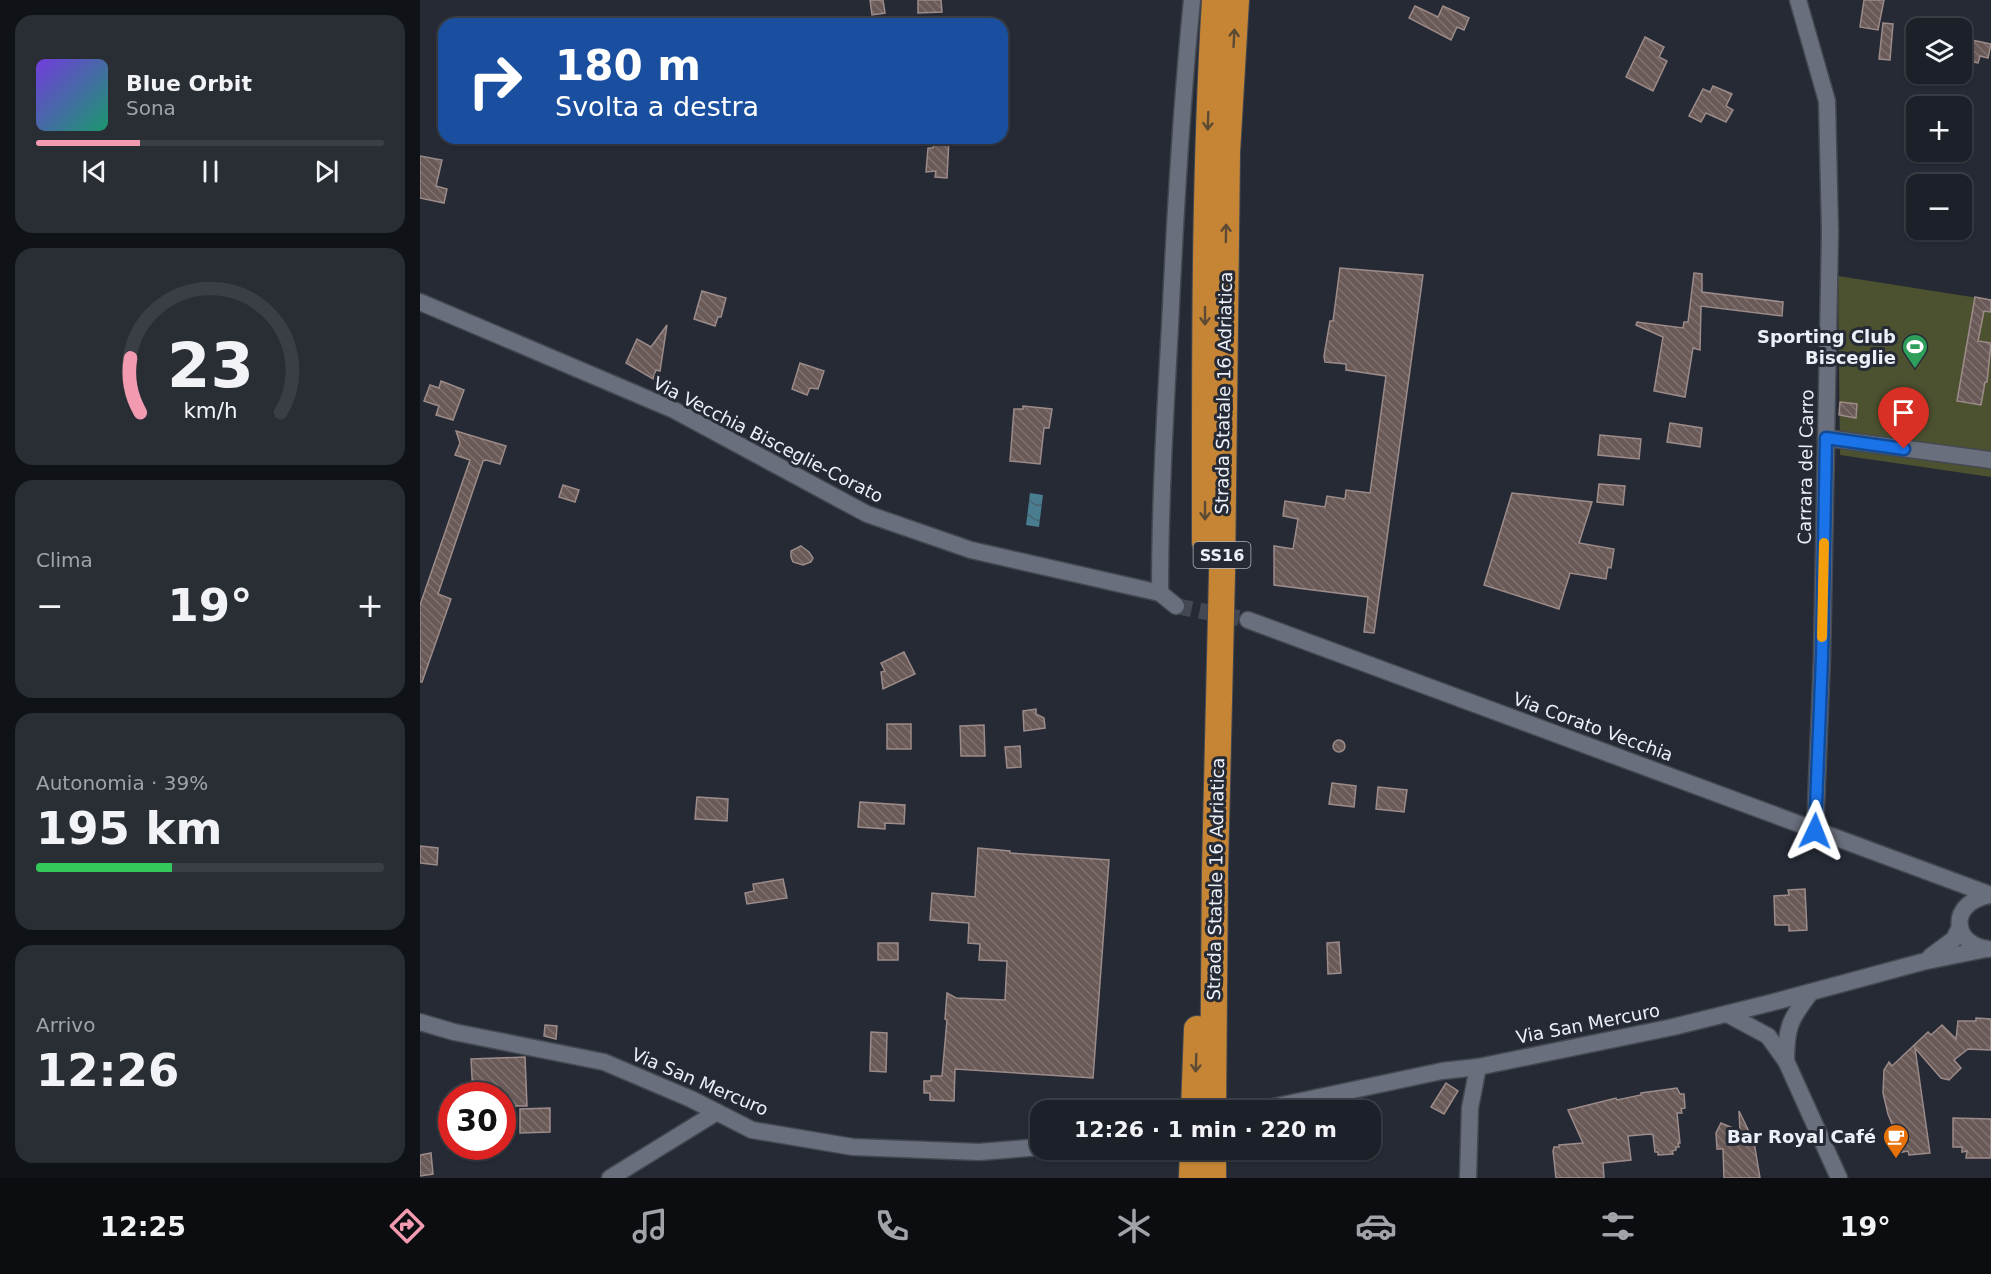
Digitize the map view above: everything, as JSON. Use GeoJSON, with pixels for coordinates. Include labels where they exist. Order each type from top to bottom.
{"type":"FeatureCollection","features":[{"type":"Feature","properties":{"kind":"highway","name":"Strada Statale 16 Adriatica"},"geometry":{"type":"LineString","coordinates":[[1194,1100],[1204,748],[1205,225],[1208,111],[1215,0]]}},
{"type":"Feature","properties":{"kind":"highway","name":"Strada Statale 16 Adriatica"},"geometry":{"type":"LineString","coordinates":[[1213,1100],[1227,152],[1236,0]]}},
{"type":"Feature","properties":{"kind":"highway"},"geometry":{"type":"LineString","coordinates":[[1192,1178],[1193,1160]]}},
{"type":"Feature","properties":{"kind":"highway"},"geometry":{"type":"LineString","coordinates":[[1213,1160],[1213,1178]]}},
{"type":"Feature","properties":{"kind":"street"},"geometry":{"type":"LineString","coordinates":[[1160,593],[1160,535],[1172,279],[1192,0]]}},
{"type":"Feature","properties":{"kind":"street","name":"Carrara del Carro"},"geometry":{"type":"LineString","coordinates":[[1798,0],[1827,101],[1830,232],[1822,657],[1815,831]]}},
{"type":"Feature","properties":{"kind":"street","name":"Via Vecchia Bisceglie-Corato"},"geometry":{"type":"LineString","coordinates":[[420,302],[674,410],[867,514],[971,550],[1160,593],[1176,606]]}},
{"type":"Feature","properties":{"kind":"street"},"geometry":{"type":"LineString","coordinates":[[1826,438],[1991,460]]}},
{"type":"Feature","properties":{"kind":"street","name":"Via Corato Vecchia"},"geometry":{"type":"LineString","coordinates":[[1248,620],[1991,895]]}},
{"type":"Feature","properties":{"kind":"street","name":"Via Corato Vecchia"},"geometry":{"type":"LineString","coordinates":[[1924,870],[1949,886],[1957,896],[1962,909],[1970,902],[1991,895]]}},
{"type":"Feature","properties":{"kind":"street"},"geometry":{"type":"LineString","coordinates":[[1962,909],[1959,918],[1960,927],[1966,938],[1974,945],[1988,949]]}},
{"type":"Feature","properties":{"kind":"street"},"geometry":{"type":"LineString","coordinates":[[1922,962],[1954,939],[1960,927]]}},
{"type":"Feature","properties":{"kind":"street","name":"Via San Mercuro"},"geometry":{"type":"LineString","coordinates":[[1306,1100],[1442,1071],[1478,1067],[1673,1027],[1922,962],[1988,949]]}},
{"type":"Feature","properties":{"kind":"street"},"geometry":{"type":"LineString","coordinates":[[1786,1035],[1794,1014],[1811,992]]}},
{"type":"Feature","properties":{"kind":"street"},"geometry":{"type":"LineString","coordinates":[[1770,1003],[1786,1035],[1786,1061]]}},
{"type":"Feature","properties":{"kind":"street"},"geometry":{"type":"LineString","coordinates":[[1768,1036],[1765,1018],[1770,1003]]}},
{"type":"Feature","properties":{"kind":"street"},"geometry":{"type":"LineString","coordinates":[[1727,1014],[1768,1036],[1786,1061],[1839,1178]]}},
{"type":"Feature","properties":{"kind":"street","name":"Via San Mercuro"},"geometry":{"type":"LineString","coordinates":[[420,1022],[454,1032],[604,1062],[692,1099],[752,1130],[853,1147],[980,1152],[1030,1148]]}},
{"type":"Feature","properties":{"kind":"street"},"geometry":{"type":"LineString","coordinates":[[1468,1178],[1470,1108],[1478,1067]]}},
{"type":"Feature","properties":{"kind":"street"},"geometry":{"type":"LineString","coordinates":[[610,1178],[717,1112]]}},
{"type":"Feature","properties":{"kind":"green space","name":"Sporting Club Bisceglie"},"geometry":{"type":"Polygon","coordinates":[[[1838,276],[1991,300],[1991,477],[1840,455],[1838,276]]]}},
{"type":"Feature","properties":{"kind":"water"},"geometry":{"type":"Polygon","coordinates":[[[1030,493],[1043,495],[1039,527],[1026,525],[1030,493]]]}},
{"type":"Feature","properties":{"kind":"building"},"geometry":{"type":"Polygon","coordinates":[[[870,0],[883,0],[885,13],[872,15],[870,0]]]}},
{"type":"Feature","properties":{"kind":"building"},"geometry":{"type":"Polygon","coordinates":[[[918,0],[941,0],[942,12],[918,13],[918,0]]]}},
{"type":"Feature","properties":{"kind":"building"},"geometry":{"type":"Polygon","coordinates":[[[1864,0],[1884,0],[1878,30],[1860,27],[1864,0]]]}},
{"type":"Feature","properties":{"kind":"building"},"geometry":{"type":"Polygon","coordinates":[[[1415,6],[1438,17],[1443,6],[1469,18],[1464,30],[1457,27],[1451,40],[1409,18],[1415,6]]]}},
{"type":"Feature","properties":{"kind":"building"},"geometry":{"type":"Polygon","coordinates":[[[1883,23],[1893,24],[1890,60],[1879,59],[1883,23]]]}},
{"type":"Feature","properties":{"kind":"building"},"geometry":{"type":"Polygon","coordinates":[[[1645,37],[1664,47],[1659,57],[1667,61],[1653,91],[1626,77],[1645,37]]]}},
{"type":"Feature","properties":{"kind":"building"},"geometry":{"type":"Polygon","coordinates":[[[1972,40],[1991,44],[1988,58],[1980,56],[1978,63],[1972,62],[1972,40]]]}},
{"type":"Feature","properties":{"kind":"building"},"geometry":{"type":"Polygon","coordinates":[[[1713,86],[1732,94],[1726,106],[1733,110],[1726,122],[1706,113],[1701,122],[1689,116],[1703,89],[1710,92],[1713,86]]]}},
{"type":"Feature","properties":{"kind":"building"},"geometry":{"type":"Polygon","coordinates":[[[933,144],[949,144],[947,178],[935,177],[936,171],[926,172],[928,148],[933,148],[933,144]]]}},
{"type":"Feature","properties":{"kind":"building"},"geometry":{"type":"Polygon","coordinates":[[[420,156],[442,160],[436,186],[447,189],[444,203],[420,198],[420,156]]]}},
{"type":"Feature","properties":{"kind":"building"},"geometry":{"type":"Polygon","coordinates":[[[1340,268],[1423,275],[1374,633],[1364,632],[1368,597],[1274,585],[1274,546],[1293,549],[1298,519],[1283,516],[1285,501],[1325,507],[1327,496],[1345,499],[1346,490],[1370,493],[1386,376],[1346,370],[1346,364],[1325,362],[1324,356],[1330,321],[1333,321],[1340,268]]]}},
{"type":"Feature","properties":{"kind":"building"},"geometry":{"type":"Polygon","coordinates":[[[1694,273],[1702,274],[1702,292],[1783,302],[1782,316],[1701,306],[1700,350],[1693,348],[1685,397],[1654,391],[1663,337],[1636,325],[1637,322],[1683,328],[1684,322],[1688,322],[1694,273]]]}},
{"type":"Feature","properties":{"kind":"building"},"geometry":{"type":"Polygon","coordinates":[[[702,291],[726,298],[721,317],[718,317],[715,326],[694,319],[702,291]]]}},
{"type":"Feature","properties":{"kind":"building"},"geometry":{"type":"Polygon","coordinates":[[[1975,297],[1991,300],[1991,312],[1984,311],[1978,341],[1991,343],[1987,382],[1985,382],[1981,405],[1957,401],[1975,297]]]}},
{"type":"Feature","properties":{"kind":"building"},"geometry":{"type":"Polygon","coordinates":[[[667,325],[660,371],[656,370],[653,379],[626,363],[637,339],[651,347],[667,325]]]}},
{"type":"Feature","properties":{"kind":"building"},"geometry":{"type":"Polygon","coordinates":[[[800,363],[824,371],[818,389],[810,388],[807,395],[792,389],[800,363]]]}},
{"type":"Feature","properties":{"kind":"building"},"geometry":{"type":"Polygon","coordinates":[[[441,381],[464,390],[453,420],[436,415],[439,406],[424,401],[430,385],[439,388],[441,381]]]}},
{"type":"Feature","properties":{"kind":"building"},"geometry":{"type":"Polygon","coordinates":[[[1840,402],[1857,404],[1856,418],[1839,415],[1840,402]]]}},
{"type":"Feature","properties":{"kind":"building"},"geometry":{"type":"Polygon","coordinates":[[[1023,406],[1052,409],[1049,428],[1044,428],[1040,464],[1010,461],[1014,409],[1023,409],[1023,406]]]}},
{"type":"Feature","properties":{"kind":"building"},"geometry":{"type":"Polygon","coordinates":[[[1670,423],[1702,428],[1700,447],[1667,442],[1670,423]]]}},
{"type":"Feature","properties":{"kind":"building"},"geometry":{"type":"Polygon","coordinates":[[[456,431],[506,446],[500,464],[483,461],[438,594],[451,599],[422,682],[420,682],[420,605],[470,460],[455,455],[460,443],[456,431]]]}},
{"type":"Feature","properties":{"kind":"building"},"geometry":{"type":"Polygon","coordinates":[[[1600,435],[1641,439],[1639,459],[1598,455],[1600,435]]]}},
{"type":"Feature","properties":{"kind":"building"},"geometry":{"type":"Polygon","coordinates":[[[1599,484],[1625,486],[1623,505],[1597,502],[1599,484]]]}},
{"type":"Feature","properties":{"kind":"building"},"geometry":{"type":"Polygon","coordinates":[[[563,485],[579,490],[575,502],[559,497],[563,485]]]}},
{"type":"Feature","properties":{"kind":"building"},"geometry":{"type":"Polygon","coordinates":[[[1512,493],[1592,502],[1579,543],[1614,549],[1611,568],[1608,567],[1606,579],[1570,573],[1559,609],[1484,585],[1512,493]]]}},
{"type":"Feature","properties":{"kind":"building"},"geometry":{"type":"Polygon","coordinates":[[[801,546],[813,558],[811,562],[803,565],[793,562],[791,557],[791,551],[801,546]]]}},
{"type":"Feature","properties":{"kind":"building"},"geometry":{"type":"Polygon","coordinates":[[[904,652],[915,674],[883,689],[881,672],[885,671],[881,663],[904,652]]]}},
{"type":"Feature","properties":{"kind":"building"},"geometry":{"type":"Polygon","coordinates":[[[1036,709],[1036,714],[1044,718],[1045,728],[1024,731],[1023,711],[1036,709]]]}},
{"type":"Feature","properties":{"kind":"building"},"geometry":{"type":"Polygon","coordinates":[[[887,724],[911,724],[911,749],[887,749],[887,724]]]}},
{"type":"Feature","properties":{"kind":"building"},"geometry":{"type":"Polygon","coordinates":[[[984,725],[985,756],[961,756],[960,726],[984,725]]]}},
{"type":"Feature","properties":{"kind":"building"},"geometry":{"type":"Polygon","coordinates":[[[1341,740],[1344,741],[1344,751],[1337,752],[1334,751],[1333,744],[1334,741],[1341,740]]]}},
{"type":"Feature","properties":{"kind":"building"},"geometry":{"type":"Polygon","coordinates":[[[1020,746],[1021,767],[1007,768],[1005,747],[1020,746]]]}},
{"type":"Feature","properties":{"kind":"building"},"geometry":{"type":"Polygon","coordinates":[[[1332,783],[1356,786],[1354,807],[1329,804],[1332,783]]]}},
{"type":"Feature","properties":{"kind":"building"},"geometry":{"type":"Polygon","coordinates":[[[1378,787],[1407,790],[1404,812],[1376,809],[1378,787]]]}},
{"type":"Feature","properties":{"kind":"building"},"geometry":{"type":"Polygon","coordinates":[[[697,797],[728,799],[727,821],[695,819],[697,797]]]}},
{"type":"Feature","properties":{"kind":"building"},"geometry":{"type":"Polygon","coordinates":[[[860,802],[905,805],[904,824],[885,823],[885,829],[858,827],[860,802]]]}},
{"type":"Feature","properties":{"kind":"building"},"geometry":{"type":"Polygon","coordinates":[[[420,846],[438,848],[437,865],[420,863],[420,846]]]}},
{"type":"Feature","properties":{"kind":"building"},"geometry":{"type":"Polygon","coordinates":[[[978,848],[1010,851],[1010,853],[1109,860],[1093,1078],[955,1069],[954,1101],[930,1100],[930,1093],[924,1093],[924,1081],[931,1081],[931,1076],[942,1076],[947,993],[956,998],[1005,1000],[1007,961],[979,960],[980,944],[968,943],[969,923],[930,920],[932,893],[975,897],[978,848]]]}},
{"type":"Feature","properties":{"kind":"building"},"geometry":{"type":"Polygon","coordinates":[[[783,879],[787,898],[747,904],[745,893],[754,891],[753,884],[783,879]]]}},
{"type":"Feature","properties":{"kind":"building"},"geometry":{"type":"Polygon","coordinates":[[[1805,889],[1807,930],[1789,931],[1789,925],[1775,925],[1774,896],[1789,895],[1788,890],[1805,889]]]}},
{"type":"Feature","properties":{"kind":"building"},"geometry":{"type":"Polygon","coordinates":[[[1339,942],[1341,973],[1328,974],[1327,943],[1339,942]]]}},
{"type":"Feature","properties":{"kind":"building"},"geometry":{"type":"Polygon","coordinates":[[[878,943],[898,943],[898,960],[878,960],[878,943]]]}},
{"type":"Feature","properties":{"kind":"building"},"geometry":{"type":"Polygon","coordinates":[[[1976,1018],[1991,1019],[1991,1050],[1968,1049],[1954,1060],[1961,1068],[1949,1080],[1941,1078],[1915,1048],[1930,1153],[1909,1155],[1908,1151],[1897,1153],[1894,1129],[1883,1093],[1884,1070],[1889,1062],[1892,1066],[1928,1032],[1931,1035],[1942,1025],[1956,1039],[1958,1021],[1976,1021],[1976,1018]]]}},
{"type":"Feature","properties":{"kind":"building"},"geometry":{"type":"Polygon","coordinates":[[[545,1025],[557,1026],[556,1039],[544,1036],[545,1025]]]}},
{"type":"Feature","properties":{"kind":"building"},"geometry":{"type":"Polygon","coordinates":[[[871,1032],[887,1033],[886,1072],[870,1071],[871,1032]]]}},
{"type":"Feature","properties":{"kind":"building"},"geometry":{"type":"Polygon","coordinates":[[[525,1057],[527,1106],[516,1106],[516,1082],[472,1082],[471,1059],[525,1057]]]}},
{"type":"Feature","properties":{"kind":"building"},"geometry":{"type":"Polygon","coordinates":[[[1446,1083],[1458,1091],[1444,1114],[1431,1107],[1446,1083]]]}},
{"type":"Feature","properties":{"kind":"building"},"geometry":{"type":"Polygon","coordinates":[[[1677,1088],[1680,1094],[1684,1094],[1685,1108],[1681,1109],[1682,1113],[1677,1113],[1680,1143],[1676,1150],[1672,1151],[1673,1154],[1658,1155],[1658,1152],[1655,1152],[1653,1135],[1628,1136],[1631,1160],[1603,1163],[1604,1178],[1556,1178],[1554,1147],[1583,1143],[1568,1110],[1616,1098],[1617,1100],[1641,1095],[1641,1093],[1677,1088]]]}},
{"type":"Feature","properties":{"kind":"building"},"geometry":{"type":"Polygon","coordinates":[[[550,1108],[550,1132],[520,1133],[520,1109],[550,1108]]]}},
{"type":"Feature","properties":{"kind":"building"},"geometry":{"type":"Polygon","coordinates":[[[1739,1111],[1754,1142],[1760,1178],[1724,1178],[1723,1149],[1717,1149],[1716,1133],[1721,1123],[1740,1131],[1739,1111]]]}},
{"type":"Feature","properties":{"kind":"building"},"geometry":{"type":"Polygon","coordinates":[[[1953,1118],[1991,1119],[1991,1158],[1966,1158],[1967,1151],[1962,1152],[1962,1147],[1953,1147],[1953,1118]]]}},
{"type":"Feature","properties":{"kind":"building"},"geometry":{"type":"Polygon","coordinates":[[[431,1153],[433,1174],[420,1176],[420,1155],[431,1153]]]}},
{"type":"Feature","properties":{"kind":"tunnel"},"geometry":{"type":"LineString","coordinates":[[1176,606],[1248,620]]}},
{"type":"Feature","properties":{"kind":"slow traffic"},"geometry":{"type":"LineString","coordinates":[[1822,637],[1824,543]]}},
{"type":"Feature","properties":{"kind":"place","name":"Sporting Club Bisceglie"},"geometry":{"type":"Point","coordinates":[1915,370]}},
{"type":"Feature","properties":{"kind":"place","name":"Bar Royal Café"},"geometry":{"type":"Point","coordinates":[1896,1160]}},
{"type":"Feature","properties":{"kind":"route"},"geometry":{"type":"LineString","coordinates":[[1815,831],[1822,657],[1826,438],[1904,449]]}}]}
